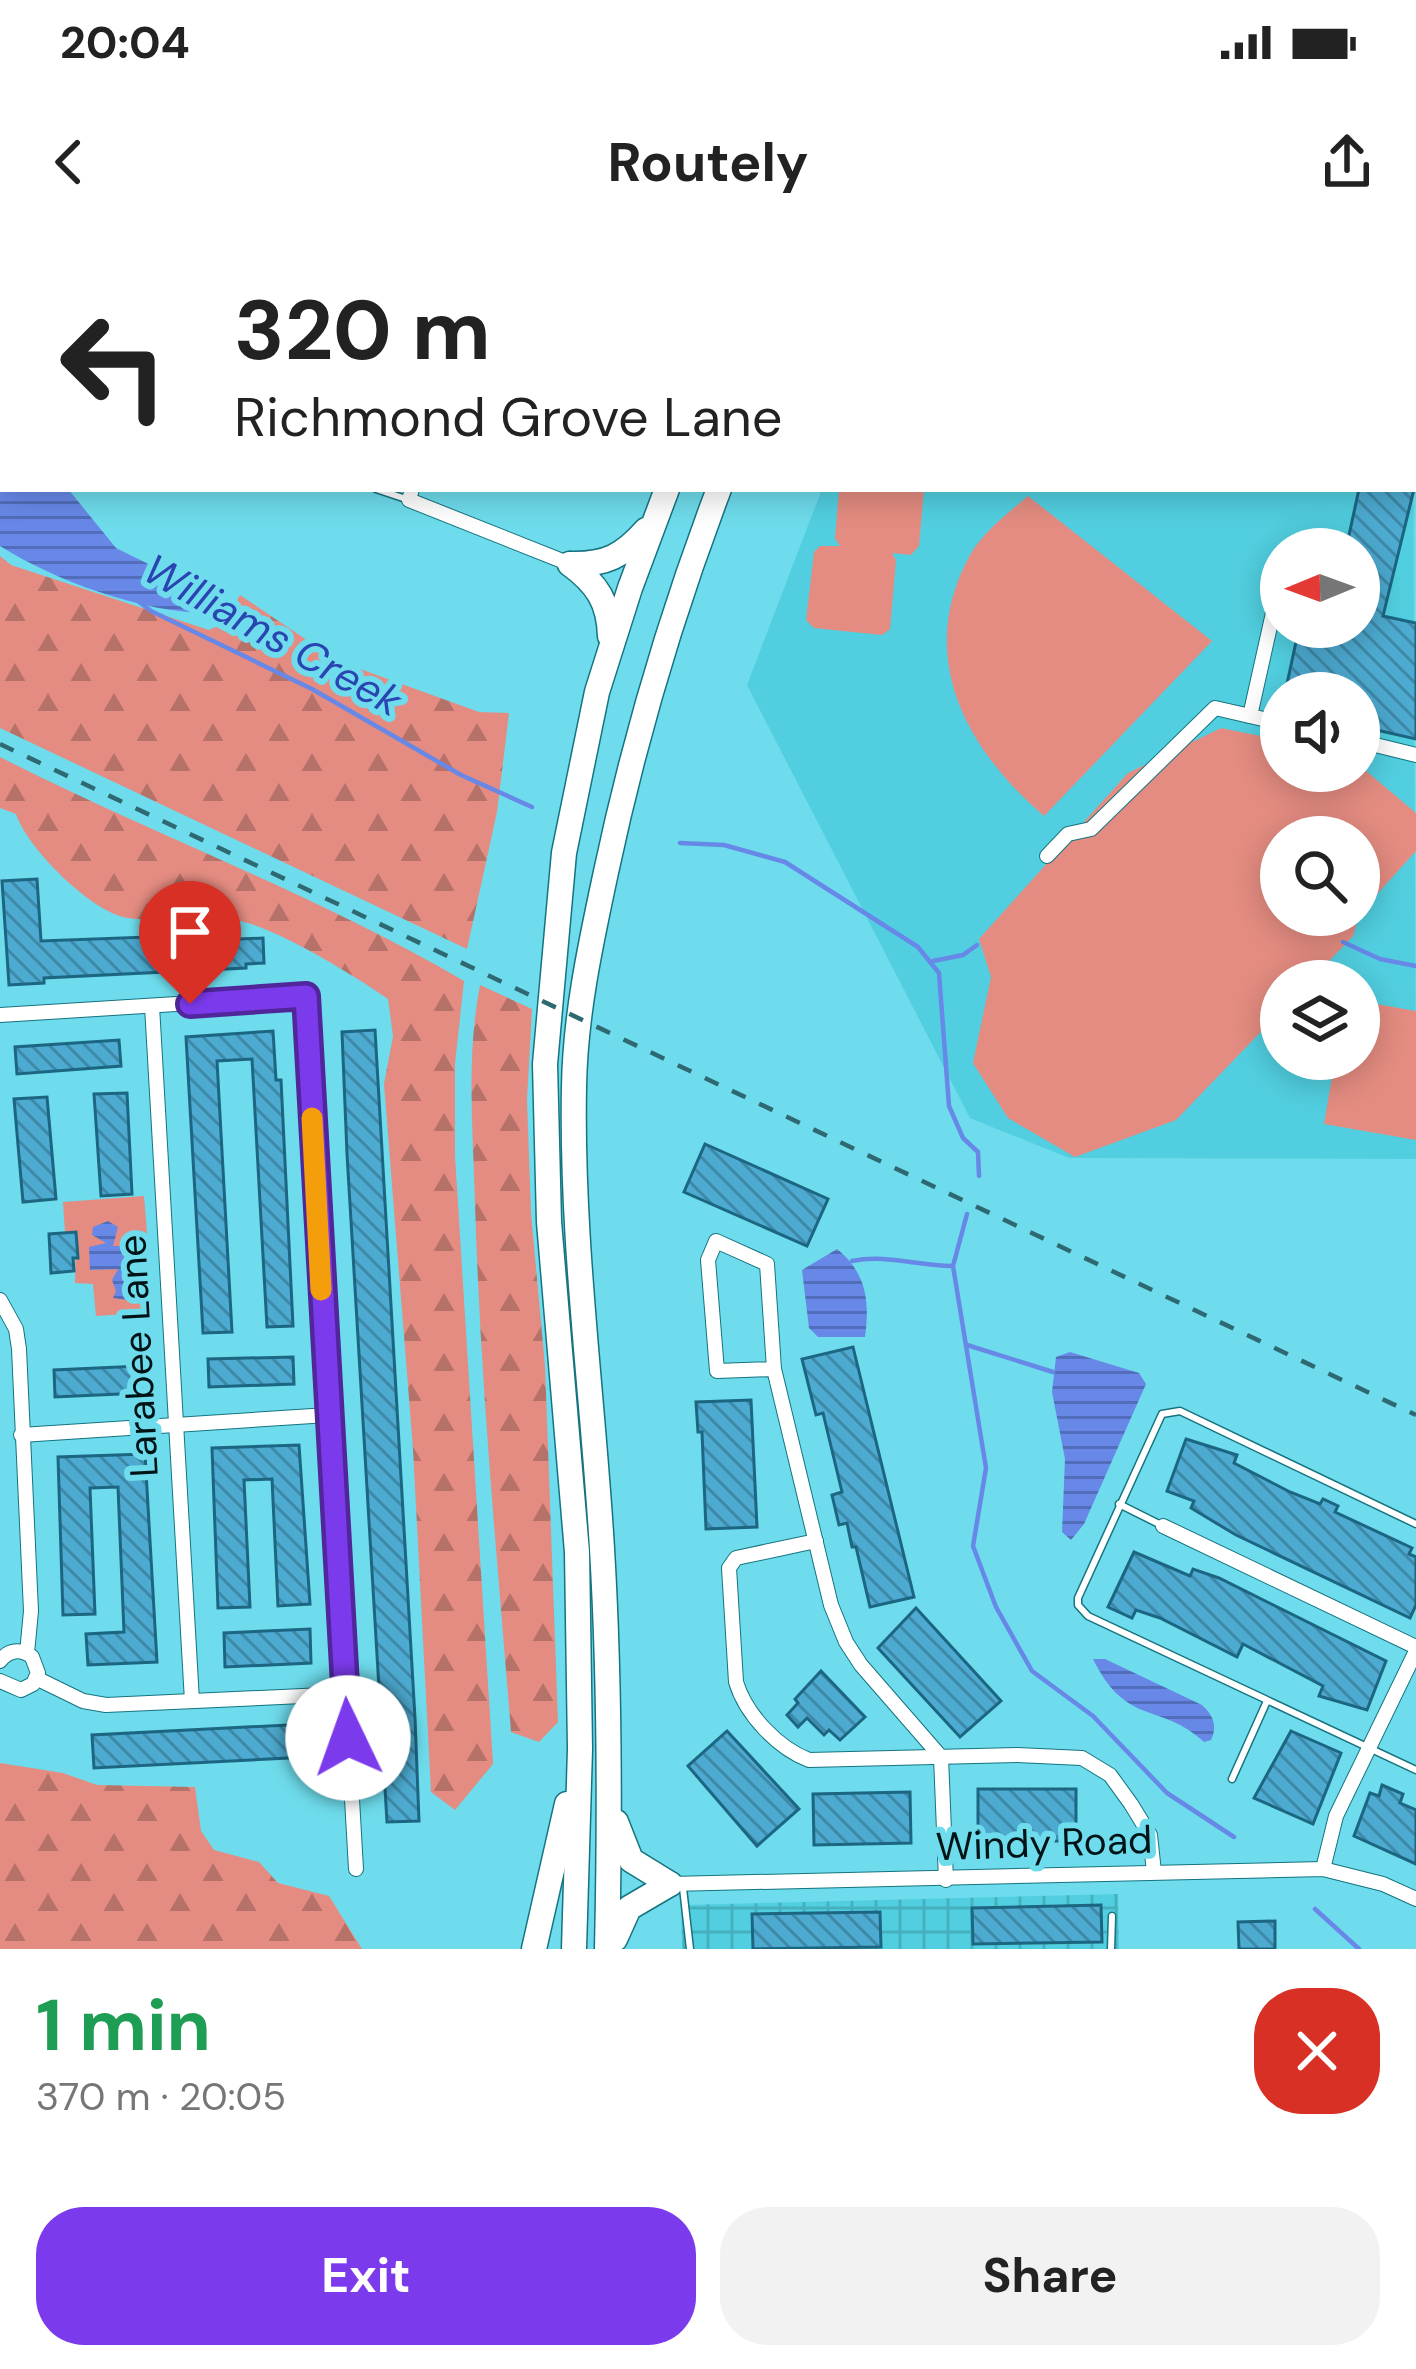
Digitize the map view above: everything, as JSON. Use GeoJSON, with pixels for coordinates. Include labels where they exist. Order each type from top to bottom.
{"type":"FeatureCollection","features":[{"type":"Feature","properties":{"kind":"highway"},"geometry":{"type":"LineString","coordinates":[[574,1949],[580,1749],[577,1552],[550,1245],[545,1064],[564,853],[597,692],[666,492]]}},
{"type":"Feature","properties":{"kind":"highway"},"geometry":{"type":"LineString","coordinates":[[610,1949],[602,1550],[576,1220],[574,1083],[592,932],[632,750],[678,596],[718,492]]}},
{"type":"Feature","properties":{"kind":"highway"},"geometry":{"type":"LineString","coordinates":[[570,564],[621,556],[656,519]]}},
{"type":"Feature","properties":{"kind":"highway"},"geometry":{"type":"LineString","coordinates":[[570,564],[591,580],[603,598],[611,650]]}},
{"type":"Feature","properties":{"kind":"highway"},"geometry":{"type":"LineString","coordinates":[[534,1949],[580,1749]]}},
{"type":"Feature","properties":{"kind":"highway"},"geometry":{"type":"LineString","coordinates":[[610,1787],[625,1851],[639,1868],[676,1884]]}},
{"type":"Feature","properties":{"kind":"highway"},"geometry":{"type":"LineString","coordinates":[[610,1949],[624,1913],[676,1884]]}},
{"type":"Feature","properties":{"kind":"street"},"geometry":{"type":"LineString","coordinates":[[411,495],[570,564]]}},
{"type":"Feature","properties":{"kind":"street"},"geometry":{"type":"LineString","coordinates":[[1250,716],[1265,648]]}},
{"type":"Feature","properties":{"kind":"street"},"geometry":{"type":"LineString","coordinates":[[1047,856],[1068,835],[1091,829],[1215,708],[1260,718]]}},
{"type":"Feature","properties":{"kind":"street"},"geometry":{"type":"LineString","coordinates":[[1380,746],[1416,755]]}},
{"type":"Feature","properties":{"kind":"street"},"geometry":{"type":"LineString","coordinates":[[0,1015],[306,996],[356,1869]]}},
{"type":"Feature","properties":{"kind":"street","name":"Larabee Lane"},"geometry":{"type":"LineString","coordinates":[[152,1006],[192,1701]]}},
{"type":"Feature","properties":{"kind":"street"},"geometry":{"type":"LineString","coordinates":[[774,1369],[716,1371],[708,1260],[716,1241],[767,1264],[774,1369],[831,1605],[846,1642],[941,1756],[946,1880]]}},
{"type":"Feature","properties":{"kind":"street"},"geometry":{"type":"LineString","coordinates":[[0,1300],[16,1329],[19,1349],[31,1611],[27,1653]]}},
{"type":"Feature","properties":{"kind":"street"},"geometry":{"type":"LineString","coordinates":[[21,1435],[328,1415]]}},
{"type":"Feature","properties":{"kind":"street"},"geometry":{"type":"LineString","coordinates":[[1163,1526],[1416,1649],[1336,1816],[1323,1869]]}},
{"type":"Feature","properties":{"kind":"street"},"geometry":{"type":"LineString","coordinates":[[816,1541],[736,1558],[729,1568],[741,1700],[787,1751],[809,1760],[1076,1757],[1110,1775],[1150,1835],[1154,1872]]}},
{"type":"Feature","properties":{"kind":"street"},"geometry":{"type":"LineString","coordinates":[[0,1661],[9,1653],[27,1653],[35,1661],[36,1678]]}},
{"type":"Feature","properties":{"kind":"street"},"geometry":{"type":"LineString","coordinates":[[36,1678],[83,1701],[106,1705],[346,1694]]}},
{"type":"Feature","properties":{"kind":"street"},"geometry":{"type":"LineString","coordinates":[[2,1688],[22,1690],[36,1678]]}},
{"type":"Feature","properties":{"kind":"street","name":"Windy Road"},"geometry":{"type":"LineString","coordinates":[[676,1884],[1323,1869],[1383,1884],[1416,1899]]}},
{"type":"Feature","properties":{"kind":"lane"},"geometry":{"type":"LineString","coordinates":[[1416,1524],[1180,1411],[1162,1414],[1079,1589],[1078,1605],[1088,1616],[1416,1770]]}},
{"type":"Feature","properties":{"kind":"lane"},"geometry":{"type":"LineString","coordinates":[[1119,1504],[1163,1526]]}},
{"type":"Feature","properties":{"kind":"lane"},"geometry":{"type":"LineString","coordinates":[[1232,1779],[1267,1701]]}},
{"type":"Feature","properties":{"kind":"lane"},"geometry":{"type":"LineString","coordinates":[[676,1884],[690,1949]]}},
{"type":"Feature","properties":{"kind":"lane"},"geometry":{"type":"LineString","coordinates":[[1111,1949],[1112,1916]]}},
{"type":"Feature","properties":{"kind":"shaded area"},"geometry":{"type":"Polygon","coordinates":[[[0,492],[70,492],[116,548],[205,592],[217,603],[214,613],[132,602],[48,572],[0,546],[0,492]]]}},
{"type":"Feature","properties":{"kind":"shaded area"},"geometry":{"type":"Polygon","coordinates":[[[821,492],[1414,492],[1416,1159],[1069,1158],[970,1118],[747,685],[821,492]]]}},
{"type":"Feature","properties":{"kind":"shaded area"},"geometry":{"type":"Polygon","coordinates":[[[108,1221],[118,1227],[113,1246],[130,1246],[131,1267],[125,1271],[135,1296],[127,1300],[113,1298],[112,1280],[118,1269],[90,1270],[89,1247],[106,1243],[92,1235],[93,1227],[108,1221]]]}},
{"type":"Feature","properties":{"kind":"shaded area"},"geometry":{"type":"Polygon","coordinates":[[[837,1249],[854,1267],[864,1288],[865,1337],[818,1337],[809,1328],[802,1270],[837,1249]]]}},
{"type":"Feature","properties":{"kind":"shaded area"},"geometry":{"type":"Polygon","coordinates":[[[1070,1352],[1139,1373],[1146,1384],[1084,1524],[1071,1540],[1062,1532],[1065,1459],[1052,1392],[1056,1357],[1070,1352]]]}},
{"type":"Feature","properties":{"kind":"shaded area"},"geometry":{"type":"Polygon","coordinates":[[[1093,1659],[1105,1659],[1202,1705],[1213,1721],[1211,1740],[1204,1742],[1173,1721],[1131,1705],[1106,1681],[1093,1659]]]}},
{"type":"Feature","properties":{"kind":"shaded area"},"geometry":{"type":"Polygon","coordinates":[[[1118,1894],[1119,1949],[682,1949],[681,1905],[1118,1894]]]}},
{"type":"Feature","properties":{"kind":"green space"},"geometry":{"type":"Polygon","coordinates":[[[839,492],[924,492],[919,546],[911,555],[892,553],[896,560],[890,629],[882,635],[814,628],[806,620],[814,552],[820,546],[840,546],[835,538],[839,492]]]}},
{"type":"Feature","properties":{"kind":"green space"},"geometry":{"type":"Polygon","coordinates":[[[1028,496],[1212,641],[1044,816],[991,761],[971,730],[948,664],[947,628],[954,592],[970,555],[1028,496]]]}},
{"type":"Feature","properties":{"kind":"green space"},"geometry":{"type":"Polygon","coordinates":[[[0,556],[11,565],[209,630],[224,623],[240,595],[338,661],[479,712],[509,713],[497,812],[467,949],[0,728],[0,556]]]}},
{"type":"Feature","properties":{"kind":"green space"},"geometry":{"type":"Polygon","coordinates":[[[1221,728],[1260,736],[1260,792],[1380,792],[1380,783],[1416,813],[1416,851],[1380,891],[1380,816],[1260,816],[1260,936],[1353,936],[1330,960],[1260,960],[1260,1033],[1176,1120],[1075,1157],[1008,1118],[973,1063],[991,977],[979,939],[1128,773],[1221,728]]]}},
{"type":"Feature","properties":{"kind":"green space"},"geometry":{"type":"Polygon","coordinates":[[[0,757],[351,920],[464,981],[455,1064],[455,1156],[493,1764],[455,1810],[431,1792],[413,1449],[384,1084],[393,1036],[388,999],[316,954],[256,926],[213,918],[128,918],[97,904],[47,861],[16,814],[0,808],[0,757]]]}},
{"type":"Feature","properties":{"kind":"green space"},"geometry":{"type":"Polygon","coordinates":[[[480,985],[532,1009],[527,1100],[531,1213],[545,1366],[558,1722],[539,1742],[511,1732],[490,1468],[472,1121],[473,1039],[480,985]]]}},
{"type":"Feature","properties":{"kind":"green space"},"geometry":{"type":"Polygon","coordinates":[[[1380,1005],[1416,1011],[1416,1140],[1324,1124],[1331,1080],[1380,1080],[1380,1005]]]}},
{"type":"Feature","properties":{"kind":"green space"},"geometry":{"type":"Polygon","coordinates":[[[144,1196],[152,1294],[143,1295],[144,1313],[96,1316],[93,1284],[75,1283],[76,1233],[65,1233],[63,1202],[144,1196]]]}},
{"type":"Feature","properties":{"kind":"green space"},"geometry":{"type":"Polygon","coordinates":[[[0,1763],[63,1773],[97,1785],[195,1787],[201,1831],[214,1850],[259,1862],[278,1883],[329,1896],[362,1949],[0,1949],[0,1763]]]}},
{"type":"Feature","properties":{"kind":"building"},"geometry":{"type":"Polygon","coordinates":[[[1358,492],[1413,492],[1383,616],[1416,623],[1416,739],[1380,731],[1380,672],[1290,672],[1295,648],[1380,648],[1380,528],[1351,528],[1358,492]]]}},
{"type":"Feature","properties":{"kind":"building"},"geometry":{"type":"Polygon","coordinates":[[[37,879],[41,941],[263,938],[264,963],[246,964],[246,968],[44,978],[44,983],[9,985],[2,881],[37,879]]]}},
{"type":"Feature","properties":{"kind":"building"},"geometry":{"type":"Polygon","coordinates":[[[375,1030],[419,1821],[387,1822],[347,1154],[342,1032],[375,1030]]]}},
{"type":"Feature","properties":{"kind":"building"},"geometry":{"type":"Polygon","coordinates":[[[273,1031],[276,1080],[281,1080],[293,1326],[267,1327],[252,1059],[217,1061],[232,1332],[203,1333],[186,1037],[273,1031]]]}},
{"type":"Feature","properties":{"kind":"building"},"geometry":{"type":"Polygon","coordinates":[[[119,1040],[121,1066],[17,1074],[15,1047],[119,1040]]]}},
{"type":"Feature","properties":{"kind":"building"},"geometry":{"type":"Polygon","coordinates":[[[127,1093],[132,1194],[101,1196],[94,1094],[127,1093]]]}},
{"type":"Feature","properties":{"kind":"building"},"geometry":{"type":"Polygon","coordinates":[[[47,1097],[56,1199],[23,1202],[14,1099],[47,1097]]]}},
{"type":"Feature","properties":{"kind":"building"},"geometry":{"type":"Polygon","coordinates":[[[705,1144],[828,1199],[807,1246],[684,1192],[705,1144]]]}},
{"type":"Feature","properties":{"kind":"building"},"geometry":{"type":"Polygon","coordinates":[[[76,1232],[74,1271],[51,1273],[49,1234],[76,1232]]]}},
{"type":"Feature","properties":{"kind":"building"},"geometry":{"type":"Polygon","coordinates":[[[853,1347],[914,1597],[870,1607],[847,1523],[839,1525],[832,1495],[842,1492],[823,1413],[816,1415],[802,1359],[853,1347]]]}},
{"type":"Feature","properties":{"kind":"building"},"geometry":{"type":"Polygon","coordinates":[[[293,1357],[294,1384],[209,1387],[208,1359],[293,1357]]]}},
{"type":"Feature","properties":{"kind":"building"},"geometry":{"type":"Polygon","coordinates":[[[140,1366],[141,1393],[55,1397],[54,1370],[140,1366]]]}},
{"type":"Feature","properties":{"kind":"building"},"geometry":{"type":"Polygon","coordinates":[[[751,1400],[757,1527],[706,1529],[702,1432],[698,1432],[696,1402],[751,1400]]]}},
{"type":"Feature","properties":{"kind":"building"},"geometry":{"type":"Polygon","coordinates":[[[1186,1439],[1237,1455],[1234,1463],[1290,1492],[1338,1506],[1335,1512],[1412,1548],[1416,1605],[1410,1618],[1236,1535],[1191,1508],[1194,1501],[1167,1491],[1186,1439]]]}},
{"type":"Feature","properties":{"kind":"building"},"geometry":{"type":"Polygon","coordinates":[[[299,1445],[310,1604],[278,1606],[272,1479],[244,1480],[250,1607],[218,1608],[212,1448],[299,1445]]]}},
{"type":"Feature","properties":{"kind":"building"},"geometry":{"type":"Polygon","coordinates":[[[145,1454],[157,1662],[88,1665],[86,1634],[124,1632],[118,1487],[90,1488],[95,1614],[63,1615],[58,1457],[145,1454]]]}},
{"type":"Feature","properties":{"kind":"building"},"geometry":{"type":"Polygon","coordinates":[[[1134,1552],[1190,1576],[1193,1569],[1219,1578],[1386,1661],[1367,1710],[1319,1696],[1323,1686],[1243,1644],[1237,1657],[1160,1618],[1136,1610],[1132,1618],[1108,1607],[1134,1552]]]}},
{"type":"Feature","properties":{"kind":"building"},"geometry":{"type":"Polygon","coordinates":[[[916,1608],[1001,1701],[960,1737],[878,1648],[916,1608]]]}},
{"type":"Feature","properties":{"kind":"building"},"geometry":{"type":"Polygon","coordinates":[[[310,1629],[311,1663],[225,1667],[224,1633],[310,1629]]]}},
{"type":"Feature","properties":{"kind":"building"},"geometry":{"type":"Polygon","coordinates":[[[821,1671],[865,1717],[840,1740],[829,1730],[824,1735],[807,1718],[798,1727],[787,1715],[821,1671]]]}},
{"type":"Feature","properties":{"kind":"building"},"geometry":{"type":"Polygon","coordinates":[[[307,1724],[308,1757],[94,1768],[92,1735],[307,1724]]]}},
{"type":"Feature","properties":{"kind":"building"},"geometry":{"type":"Polygon","coordinates":[[[727,1731],[799,1809],[757,1846],[688,1766],[727,1731]]]}},
{"type":"Feature","properties":{"kind":"building"},"geometry":{"type":"Polygon","coordinates":[[[1291,1731],[1341,1753],[1313,1824],[1254,1798],[1291,1731]]]}},
{"type":"Feature","properties":{"kind":"building"},"geometry":{"type":"Polygon","coordinates":[[[1382,1785],[1403,1794],[1400,1803],[1416,1810],[1416,1864],[1354,1836],[1370,1793],[1379,1796],[1382,1785]]]}},
{"type":"Feature","properties":{"kind":"building"},"geometry":{"type":"Polygon","coordinates":[[[978,1789],[1076,1789],[1076,1841],[978,1841],[978,1789]]]}},
{"type":"Feature","properties":{"kind":"building"},"geometry":{"type":"Polygon","coordinates":[[[910,1792],[911,1843],[814,1845],[813,1794],[910,1792]]]}},
{"type":"Feature","properties":{"kind":"building"},"geometry":{"type":"Polygon","coordinates":[[[1101,1905],[1102,1942],[973,1944],[972,1908],[1101,1905]]]}},
{"type":"Feature","properties":{"kind":"building"},"geometry":{"type":"Polygon","coordinates":[[[880,1912],[881,1947],[753,1949],[752,1914],[880,1912]]]}},
{"type":"Feature","properties":{"kind":"building"},"geometry":{"type":"Polygon","coordinates":[[[1275,1921],[1275,1949],[1239,1949],[1238,1922],[1275,1921]]]}},
{"type":"Feature","properties":{"kind":"waterway","name":"Williams Creek"},"geometry":{"type":"LineString","coordinates":[[134,598],[151,611],[312,689],[461,775],[532,807]]}},
{"type":"Feature","properties":{"kind":"waterway","name":"Williams Creek"},"geometry":{"type":"LineString","coordinates":[[680,843],[724,845],[785,862],[918,947],[939,973],[949,1106],[963,1138],[978,1152],[979,1176]]}},
{"type":"Feature","properties":{"kind":"waterway","name":"Williams Creek"},"geometry":{"type":"LineString","coordinates":[[1343,942],[1380,959],[1416,966]]}},
{"type":"Feature","properties":{"kind":"waterway","name":"Williams Creek"},"geometry":{"type":"LineString","coordinates":[[933,961],[963,955],[977,945]]}},
{"type":"Feature","properties":{"kind":"waterway"},"geometry":{"type":"LineString","coordinates":[[967,1214],[953,1266],[986,1468],[973,1546],[996,1607],[1032,1671],[1093,1716],[1167,1793],[1234,1837]]}},
{"type":"Feature","properties":{"kind":"waterway"},"geometry":{"type":"LineString","coordinates":[[852,1261],[952,1266]]}},
{"type":"Feature","properties":{"kind":"waterway"},"geometry":{"type":"LineString","coordinates":[[967,1345],[1053,1372]]}},
{"type":"Feature","properties":{"kind":"waterway"},"geometry":{"type":"LineString","coordinates":[[1315,1909],[1359,1949]]}},
{"type":"Feature","properties":{"kind":"railway"},"geometry":{"type":"LineString","coordinates":[[0,744],[1416,1415]]}},
{"type":"Feature","properties":{"kind":"slow traffic"},"geometry":{"type":"LineString","coordinates":[[312,1118],[321,1290]]}},
{"type":"Feature","properties":{"kind":"route"},"geometry":{"type":"LineString","coordinates":[[190,1004],[306,996],[348,1738]]}}]}
